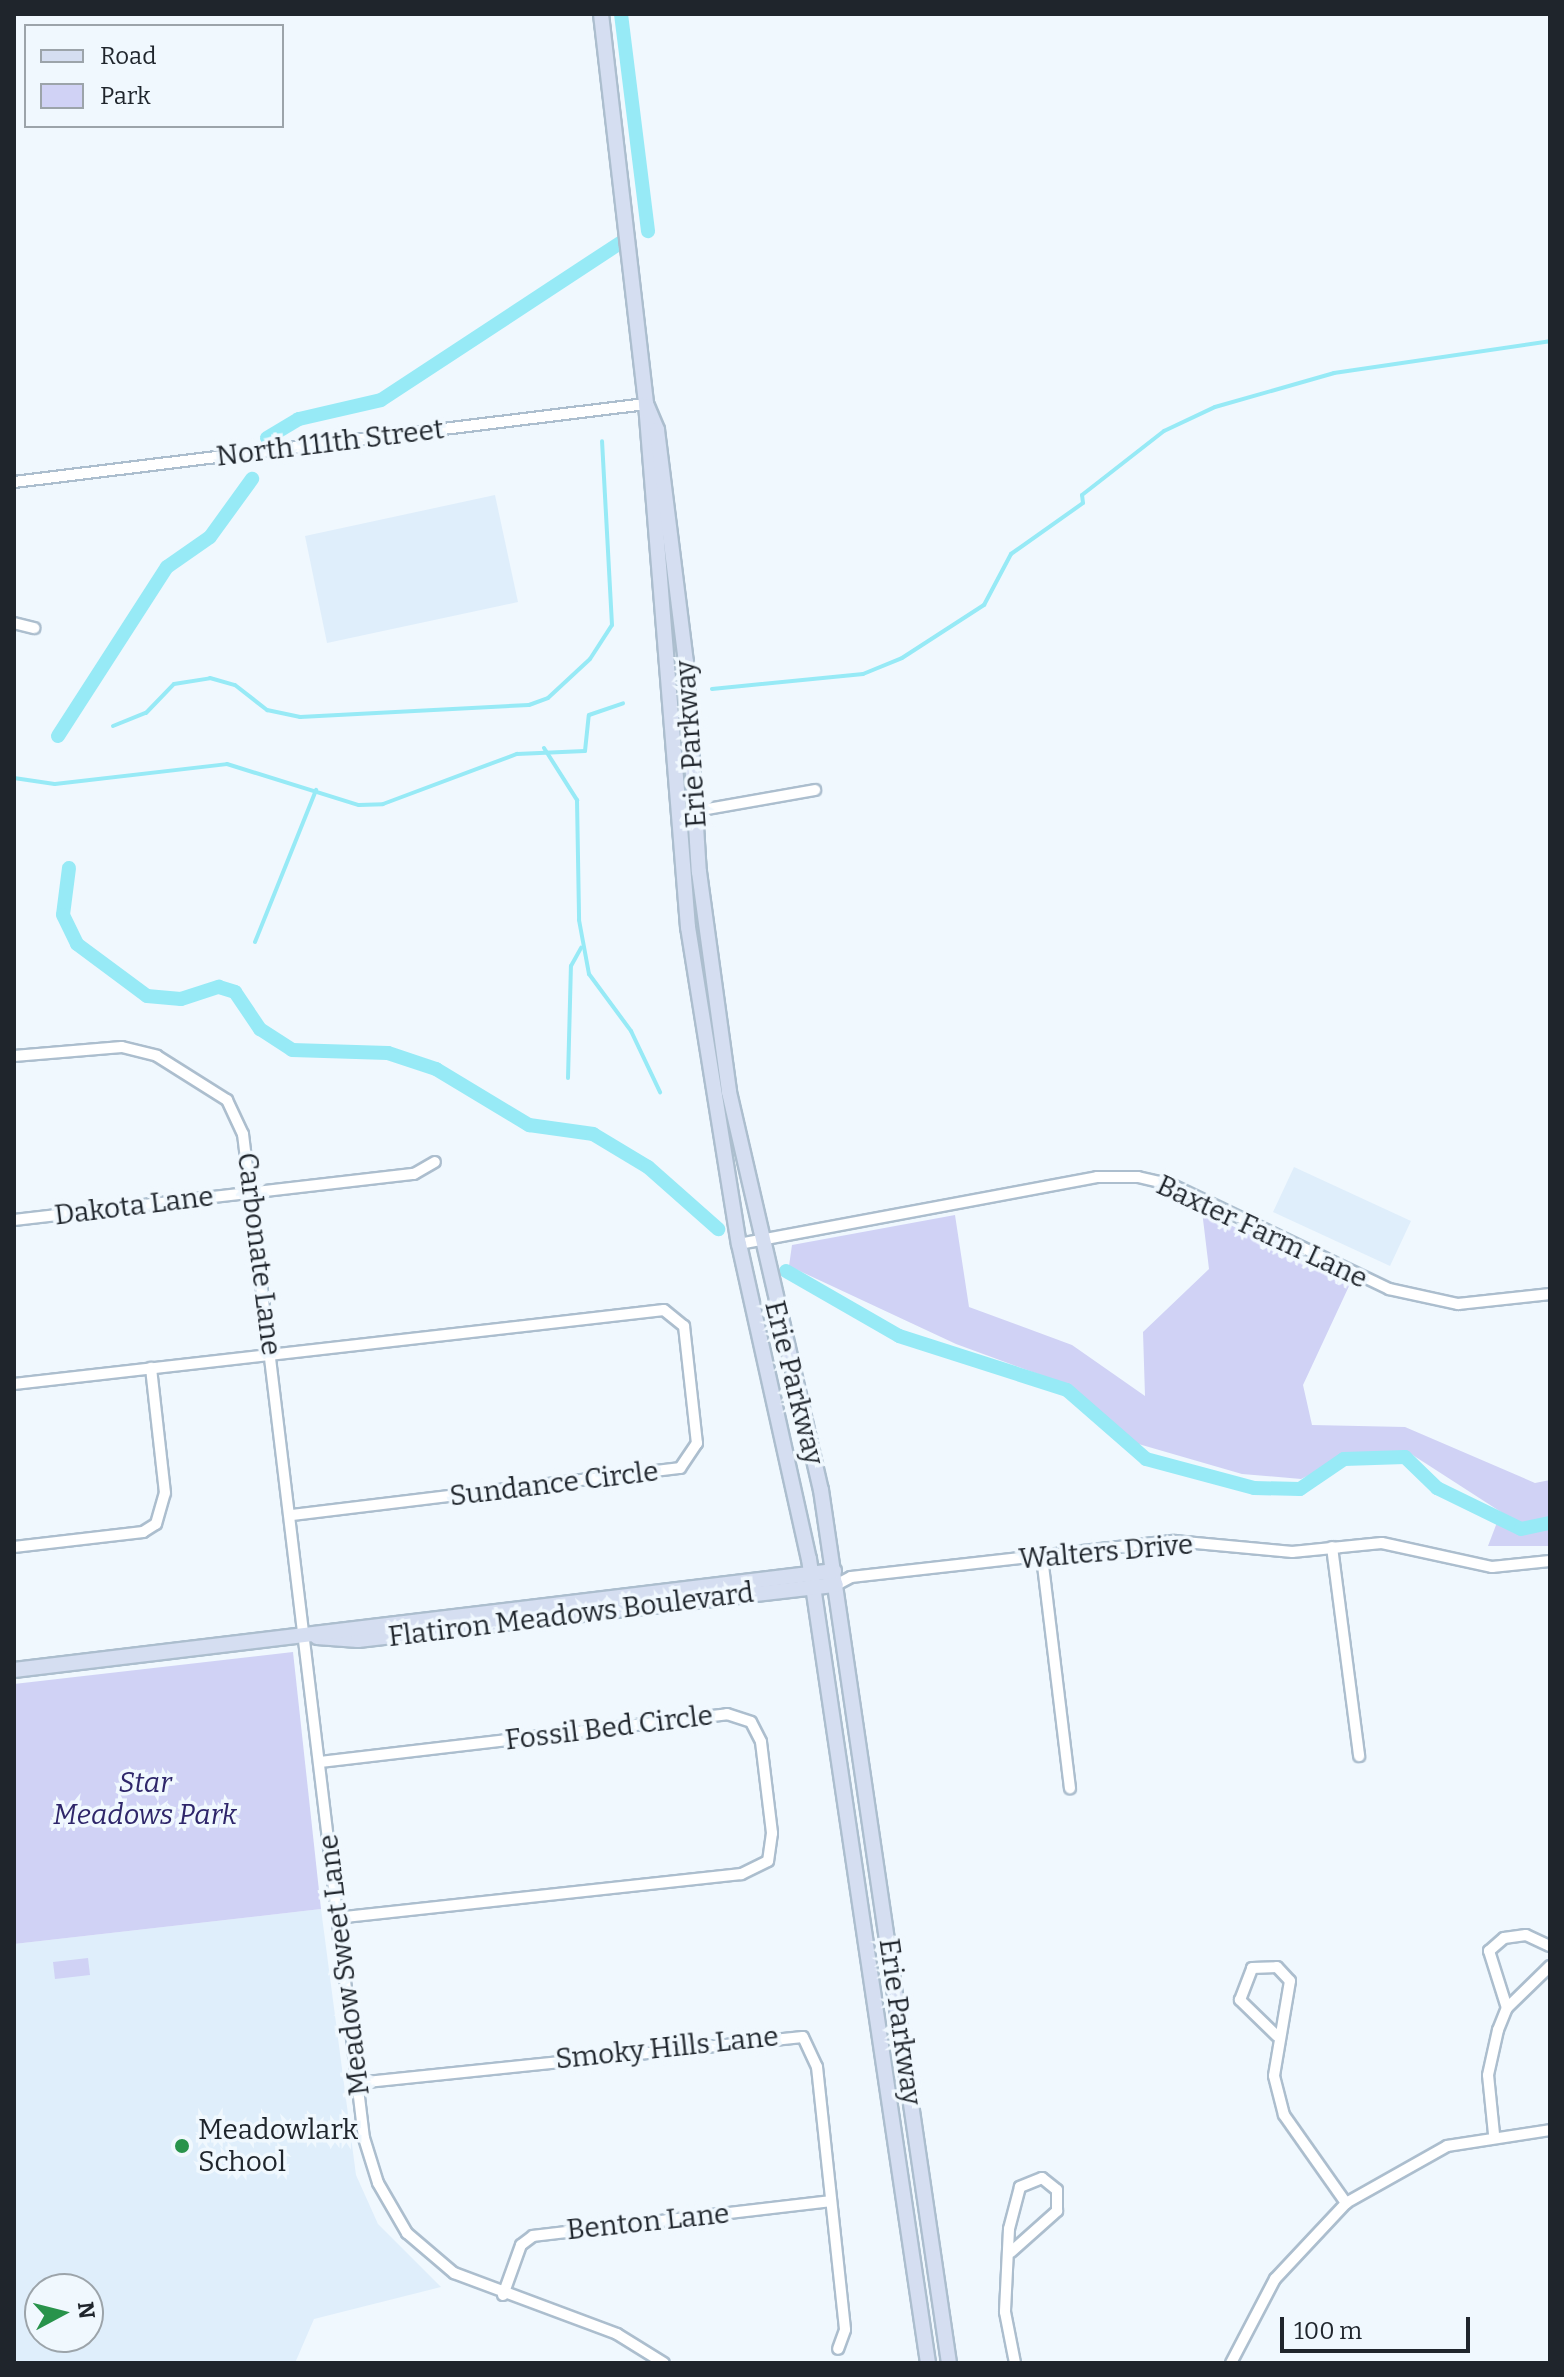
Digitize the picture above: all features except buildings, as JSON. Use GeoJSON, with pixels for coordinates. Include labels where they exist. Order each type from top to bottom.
{"type":"FeatureCollection","features":[{"type":"Feature","properties":{"kind":"main road","name":"Erie Parkway"},"geometry":{"type":"LineString","coordinates":[[601,14],[646,404],[688,927],[739,1244],[810,1572],[928,2363]]}},
{"type":"Feature","properties":{"kind":"main road","name":"Erie Parkway"},"geometry":{"type":"LineString","coordinates":[[646,404],[657,430],[671,536],[696,811],[729,1092],[835,1578],[949,2363]]}},
{"type":"Feature","properties":{"kind":"main road","name":"Flatiron Meadows Boulevard"},"geometry":{"type":"LineString","coordinates":[[14,1670],[305,1636],[354,1624],[810,1572],[835,1578]]}},
{"type":"Feature","properties":{"kind":"main road","name":"Flatiron Meadows Boulevard"},"geometry":{"type":"LineString","coordinates":[[305,1636],[358,1640],[812,1587],[835,1578]]}},
{"type":"Feature","properties":{"kind":"street","name":"North 111th Street"},"geometry":{"type":"LineString","coordinates":[[14,482],[646,404]]}},
{"type":"Feature","properties":{"kind":"street"},"geometry":{"type":"LineString","coordinates":[[14,623],[34,628]]}},
{"type":"Feature","properties":{"kind":"street"},"geometry":{"type":"LineString","coordinates":[[696,811],[815,790]]}},
{"type":"Feature","properties":{"kind":"street","name":"Carbonate Lane"},"geometry":{"type":"LineString","coordinates":[[14,1056],[122,1047],[196,1077],[227,1100],[254,1192],[305,1636]]}},
{"type":"Feature","properties":{"kind":"street","name":"Dakota Lane"},"geometry":{"type":"LineString","coordinates":[[14,1220],[414,1174],[435,1162]]}},
{"type":"Feature","properties":{"kind":"street","name":"Baxter Farm Lane"},"geometry":{"type":"LineString","coordinates":[[739,1244],[1097,1177],[1138,1177],[1172,1185],[1389,1289],[1458,1304],[1550,1294]]}},
{"type":"Feature","properties":{"kind":"street","name":"Sundance Circle"},"geometry":{"type":"LineString","coordinates":[[14,1384],[664,1310],[684,1326],[697,1443],[680,1468],[291,1515]]}},
{"type":"Feature","properties":{"kind":"street"},"geometry":{"type":"LineString","coordinates":[[14,1547],[143,1532],[156,1524],[165,1493],[151,1368]]}},
{"type":"Feature","properties":{"kind":"street","name":"Walters Drive"},"geometry":{"type":"LineString","coordinates":[[835,1578],[1174,1541],[1292,1552],[1382,1543],[1492,1567],[1550,1561]]}},
{"type":"Feature","properties":{"kind":"street"},"geometry":{"type":"LineString","coordinates":[[1332,1547],[1359,1756]]}},
{"type":"Feature","properties":{"kind":"street"},"geometry":{"type":"LineString","coordinates":[[1042,1557],[1070,1788]]}},
{"type":"Feature","properties":{"kind":"street","name":"Meadow Sweet Lane"},"geometry":{"type":"LineString","coordinates":[[305,1636],[364,2138],[398,2219],[431,2258],[503,2295],[617,2334],[664,2363]]}},
{"type":"Feature","properties":{"kind":"street","name":"Fossil Bed Circle"},"geometry":{"type":"LineString","coordinates":[[320,1762],[727,1714],[751,1722],[761,1742],[772,1833],[768,1861],[741,1874],[338,1918]]}},
{"type":"Feature","properties":{"kind":"street"},"geometry":{"type":"LineString","coordinates":[[1507,2008],[1489,1951],[1504,1938],[1526,1935],[1550,1946]]}},
{"type":"Feature","properties":{"kind":"street"},"geometry":{"type":"LineString","coordinates":[[1494,2134],[1488,2075],[1507,2008],[1550,1966]]}},
{"type":"Feature","properties":{"kind":"street"},"geometry":{"type":"LineString","coordinates":[[1277,2036],[1240,2000],[1252,1968],[1277,1967],[1290,1981],[1292,1998],[1277,2036],[1274,2076],[1284,2115],[1346,2203]]}},
{"type":"Feature","properties":{"kind":"street","name":"Smoky Hills Lane"},"geometry":{"type":"LineString","coordinates":[[357,2083],[803,2037],[817,2067],[845,2330],[838,2349]]}},
{"type":"Feature","properties":{"kind":"street"},"geometry":{"type":"LineString","coordinates":[[1231,2363],[1275,2279],[1346,2203],[1402,2167],[1494,2134],[1550,2130]]}},
{"type":"Feature","properties":{"kind":"street"},"geometry":{"type":"LineString","coordinates":[[1011,2252],[1057,2211],[1057,2190],[1042,2178],[1016,2194],[1005,2312],[1015,2363]]}},
{"type":"Feature","properties":{"kind":"street","name":"Benton Lane"},"geometry":{"type":"LineString","coordinates":[[503,2295],[521,2245],[533,2236],[831,2201]]}},
{"type":"Feature","properties":{"kind":"shaded area"},"geometry":{"type":"Polygon","coordinates":[[[495,495],[518,602],[327,643],[305,536],[495,495]]]}},
{"type":"Feature","properties":{"kind":"shaded area"},"geometry":{"type":"Polygon","coordinates":[[[1294,1167],[1411,1221],[1390,1266],[1273,1212],[1294,1167]]]}},
{"type":"Feature","properties":{"kind":"shaded area","name":"Meadowlark School"},"geometry":{"type":"Polygon","coordinates":[[[321,1909],[356,2175],[378,2224],[441,2287],[314,2319],[295,2363],[14,2363],[14,1944],[321,1909]]]}},
{"type":"Feature","properties":{"kind":"green space"},"geometry":{"type":"Polygon","coordinates":[[[1202,1211],[1350,1284],[1303,1385],[1312,1425],[1405,1427],[1535,1483],[1550,1480],[1550,1546],[1488,1546],[1501,1512],[1408,1452],[1349,1456],[1301,1479],[1242,1474],[1135,1443],[1071,1386],[956,1344],[789,1266],[792,1245],[955,1215],[969,1307],[1072,1345],[1145,1396],[1143,1332],[1209,1269],[1202,1211]]]}},
{"type":"Feature","properties":{"kind":"green space","name":"Star Meadows Park"},"geometry":{"type":"Polygon","coordinates":[[[293,1652],[321,1909],[14,1944],[14,1684],[293,1652]]]}},
{"type":"Feature","properties":{"kind":"green space"},"geometry":{"type":"Polygon","coordinates":[[[88,1958],[90,1975],[55,1979],[53,1962],[88,1958]]]}},
{"type":"Feature","properties":{"kind":"waterway"},"geometry":{"type":"LineString","coordinates":[[621,14],[648,231]]}},
{"type":"Feature","properties":{"kind":"waterway"},"geometry":{"type":"LineString","coordinates":[[267,438],[299,419],[381,400],[620,243]]}},
{"type":"Feature","properties":{"kind":"waterway"},"geometry":{"type":"LineString","coordinates":[[712,689],[863,674],[902,658],[984,605],[1011,554],[1083,503],[1082,495],[1164,431],[1215,407],[1334,373],[1550,341]]}},
{"type":"Feature","properties":{"kind":"waterway"},"geometry":{"type":"LineString","coordinates":[[113,726],[146,713],[174,684],[210,678],[235,685],[267,710],[300,717],[529,705],[548,698],[590,659],[612,625],[602,441]]}},
{"type":"Feature","properties":{"kind":"waterway"},"geometry":{"type":"LineString","coordinates":[[58,736],[167,567],[210,537],[252,479]]}},
{"type":"Feature","properties":{"kind":"waterway"},"geometry":{"type":"LineString","coordinates":[[14,778],[55,784],[227,764],[359,805],[383,804],[517,754],[585,751],[589,715],[623,703]]}},
{"type":"Feature","properties":{"kind":"waterway"},"geometry":{"type":"LineString","coordinates":[[544,748],[577,800],[579,920],[589,974],[631,1031],[660,1092]]}},
{"type":"Feature","properties":{"kind":"waterway"},"geometry":{"type":"LineString","coordinates":[[255,942],[316,790]]}},
{"type":"Feature","properties":{"kind":"waterway"},"geometry":{"type":"LineString","coordinates":[[69,868],[63,915],[77,944],[147,996],[181,999],[219,987],[235,992],[260,1029],[292,1050],[388,1053],[436,1069],[529,1125],[593,1134],[648,1167],[718,1229]]}},
{"type":"Feature","properties":{"kind":"waterway"},"geometry":{"type":"LineString","coordinates":[[568,1078],[571,966],[581,948]]}},
{"type":"Feature","properties":{"kind":"waterway"},"geometry":{"type":"LineString","coordinates":[[786,1271],[899,1336],[1067,1390],[1146,1459],[1254,1488],[1300,1489],[1344,1459],[1405,1457],[1437,1488],[1521,1529],[1550,1523]]}},
{"type":"Feature","properties":{"kind":"place","name":"Meadowlark School"},"geometry":{"type":"Point","coordinates":[182,2146]}}]}
